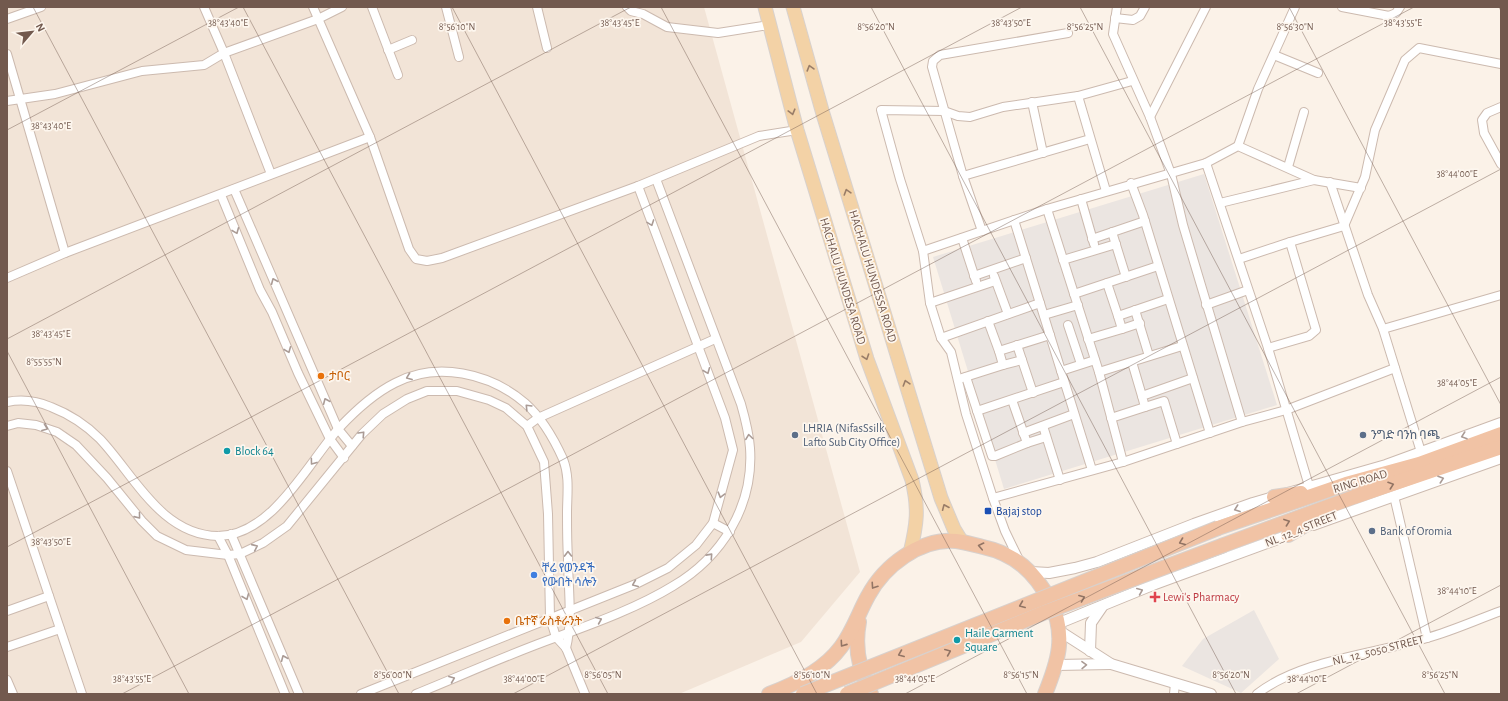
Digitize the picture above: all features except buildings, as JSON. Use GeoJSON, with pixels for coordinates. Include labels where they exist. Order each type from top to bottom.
{"type":"FeatureCollection","features":[{"type":"Feature","properties":{"kind":"highway","name":"RING ROAD"},"geometry":{"type":"LineString","coordinates":[[803,694],[1218,528],[1346,484],[1419,464],[1501,434]]}},
{"type":"Feature","properties":{"kind":"highway","name":"RING ROAD"},"geometry":{"type":"LineString","coordinates":[[847,694],[1043,613],[1354,497],[1501,447]]}},
{"type":"Feature","properties":{"kind":"highway"},"geometry":{"type":"LineString","coordinates":[[1274,497],[1346,484]]}},
{"type":"Feature","properties":{"kind":"highway"},"geometry":{"type":"LineString","coordinates":[[1288,535],[1354,497]]}},
{"type":"Feature","properties":{"kind":"highway"},"geometry":{"type":"LineString","coordinates":[[769,694],[812,672],[831,658],[842,646],[862,610],[873,586],[891,566],[910,553],[932,544],[954,541],[1000,550],[1020,562],[1031,572],[1043,588],[1052,605],[1058,627],[1057,665],[1045,694]]}},
{"type":"Feature","properties":{"kind":"highway"},"geometry":{"type":"LineString","coordinates":[[862,610],[857,633],[858,657],[864,679],[871,694]]}},
{"type":"Feature","properties":{"kind":"main road","name":"HACHALU HUNDESA ROAD"},"geometry":{"type":"LineString","coordinates":[[764,7],[797,130],[866,359],[912,480],[916,497],[917,522],[910,553]]}},
{"type":"Feature","properties":{"kind":"main road","name":"HACHALU HUNDESSA ROAD"},"geometry":{"type":"LineString","coordinates":[[793,7],[823,114],[941,498],[954,529],[962,542]]}},
{"type":"Feature","properties":{"kind":"street"},"geometry":{"type":"LineString","coordinates":[[7,19],[41,7]]}},
{"type":"Feature","properties":{"kind":"street"},"geometry":{"type":"LineString","coordinates":[[204,7],[224,53],[271,174]]}},
{"type":"Feature","properties":{"kind":"street"},"geometry":{"type":"LineString","coordinates":[[313,7],[370,137],[409,249],[416,259],[428,261],[442,258],[638,186],[759,136],[797,130]]}},
{"type":"Feature","properties":{"kind":"street"},"geometry":{"type":"LineString","coordinates":[[7,101],[55,94],[142,71],[204,65],[224,53],[318,19],[342,7]]}},
{"type":"Feature","properties":{"kind":"street"},"geometry":{"type":"LineString","coordinates":[[372,7],[398,75]]}},
{"type":"Feature","properties":{"kind":"street"},"geometry":{"type":"LineString","coordinates":[[446,7],[459,57]]}},
{"type":"Feature","properties":{"kind":"street"},"geometry":{"type":"LineString","coordinates":[[537,7],[548,48]]}},
{"type":"Feature","properties":{"kind":"street"},"geometry":{"type":"LineString","coordinates":[[627,7],[631,11],[643,14],[667,27],[718,33],[769,24]]}},
{"type":"Feature","properties":{"kind":"street"},"geometry":{"type":"LineString","coordinates":[[1117,7],[1113,34],[1132,81],[1150,117],[1171,174],[1183,225],[1242,422]]}},
{"type":"Feature","properties":{"kind":"street"},"geometry":{"type":"LineString","coordinates":[[1115,18],[1133,20],[1140,16],[1145,7]]}},
{"type":"Feature","properties":{"kind":"street"},"geometry":{"type":"LineString","coordinates":[[1150,117],[1206,7]]}},
{"type":"Feature","properties":{"kind":"street"},"geometry":{"type":"LineString","coordinates":[[923,251],[1047,209],[1131,183],[1171,174],[1206,163],[1238,146],[1258,89],[1295,7]]}},
{"type":"Feature","properties":{"kind":"street"},"geometry":{"type":"LineString","coordinates":[[1342,7],[1389,16],[1396,13],[1400,7]]}},
{"type":"Feature","properties":{"kind":"street"},"geometry":{"type":"LineString","coordinates":[[982,231],[963,176],[944,111],[932,67],[933,61],[940,54],[1068,33]]}},
{"type":"Feature","properties":{"kind":"street"},"geometry":{"type":"LineString","coordinates":[[388,50],[412,40]]}},
{"type":"Feature","properties":{"kind":"street"},"geometry":{"type":"LineString","coordinates":[[1344,226],[1365,177],[1375,130],[1405,60],[1412,52],[1419,48],[1501,64]]}},
{"type":"Feature","properties":{"kind":"street"},"geometry":{"type":"LineString","coordinates":[[7,54],[65,253]]}},
{"type":"Feature","properties":{"kind":"street"},"geometry":{"type":"LineString","coordinates":[[1274,56],[1318,73]]}},
{"type":"Feature","properties":{"kind":"street"},"geometry":{"type":"LineString","coordinates":[[1020,562],[1005,531],[993,498],[966,414],[950,352],[941,338],[930,303],[923,251],[900,179],[881,110],[944,111],[970,118],[1003,107],[1078,96],[1132,81]]}},
{"type":"Feature","properties":{"kind":"street"},"geometry":{"type":"LineString","coordinates":[[1078,96],[1106,191]]}},
{"type":"Feature","properties":{"kind":"street"},"geometry":{"type":"LineString","coordinates":[[1032,102],[1043,152]]}},
{"type":"Feature","properties":{"kind":"street"},"geometry":{"type":"LineString","coordinates":[[1501,107],[1488,113],[1482,120],[1484,133],[1501,164]]}},
{"type":"Feature","properties":{"kind":"street"},"geometry":{"type":"LineString","coordinates":[[1288,167],[1304,112]]}},
{"type":"Feature","properties":{"kind":"street"},"geometry":{"type":"LineString","coordinates":[[7,278],[65,253],[221,195],[271,174],[370,137]]}},
{"type":"Feature","properties":{"kind":"street"},"geometry":{"type":"LineString","coordinates":[[963,176],[1090,139]]}},
{"type":"Feature","properties":{"kind":"street"},"geometry":{"type":"LineString","coordinates":[[1238,146],[1288,167],[1314,180],[1360,188]]}},
{"type":"Feature","properties":{"kind":"street"},"geometry":{"type":"LineString","coordinates":[[1206,163],[1268,348],[1309,486]]}},
{"type":"Feature","properties":{"kind":"street"},"geometry":{"type":"LineString","coordinates":[[416,694],[570,632],[644,601],[674,586],[704,563],[730,532],[745,500],[750,466],[750,448],[748,431],[741,404],[656,179]]}},
{"type":"Feature","properties":{"kind":"street"},"geometry":{"type":"LineString","coordinates":[[1220,203],[1314,180]]}},
{"type":"Feature","properties":{"kind":"street"},"geometry":{"type":"LineString","coordinates":[[1330,182],[1368,295],[1384,329],[1421,452]]}},
{"type":"Feature","properties":{"kind":"street"},"geometry":{"type":"LineString","coordinates":[[1131,183],[1145,221],[1182,346],[1210,433]]}},
{"type":"Feature","properties":{"kind":"street"},"geometry":{"type":"LineString","coordinates":[[361,694],[636,584],[668,568],[696,545],[713,523],[733,450],[726,418],[698,348],[638,186]]}},
{"type":"Feature","properties":{"kind":"street"},"geometry":{"type":"LineString","coordinates":[[234,189],[338,429],[352,446]]}},
{"type":"Feature","properties":{"kind":"street"},"geometry":{"type":"LineString","coordinates":[[221,195],[260,290],[330,439],[344,458]]}},
{"type":"Feature","properties":{"kind":"street"},"geometry":{"type":"LineString","coordinates":[[1081,199],[1095,250]]}},
{"type":"Feature","properties":{"kind":"street"},"geometry":{"type":"LineString","coordinates":[[1047,209],[1095,360],[1123,462]]}},
{"type":"Feature","properties":{"kind":"street"},"geometry":{"type":"LineString","coordinates":[[1014,220],[1092,470]]}},
{"type":"Feature","properties":{"kind":"street"},"geometry":{"type":"LineString","coordinates":[[1092,239],[1145,221]]}},
{"type":"Feature","properties":{"kind":"street"},"geometry":{"type":"LineString","coordinates":[[1239,259],[1344,226]]}},
{"type":"Feature","properties":{"kind":"street"},"geometry":{"type":"LineString","coordinates":[[1112,232],[1126,277]]}},
{"type":"Feature","properties":{"kind":"street"},"geometry":{"type":"LineString","coordinates":[[962,238],[977,286]]}},
{"type":"Feature","properties":{"kind":"street"},"geometry":{"type":"LineString","coordinates":[[1268,348],[1309,336],[1316,330],[1290,242]]}},
{"type":"Feature","properties":{"kind":"street"},"geometry":{"type":"LineString","coordinates":[[1063,260],[1116,244]]}},
{"type":"Feature","properties":{"kind":"street"},"geometry":{"type":"LineString","coordinates":[[974,276],[1026,258]]}},
{"type":"Feature","properties":{"kind":"street"},"geometry":{"type":"LineString","coordinates":[[1074,294],[1158,266]]}},
{"type":"Feature","properties":{"kind":"street"},"geometry":{"type":"LineString","coordinates":[[992,270],[1008,314]]}},
{"type":"Feature","properties":{"kind":"street"},"geometry":{"type":"LineString","coordinates":[[930,303],[995,281]]}},
{"type":"Feature","properties":{"kind":"street"},"geometry":{"type":"LineString","coordinates":[[1107,283],[1122,329]]}},
{"type":"Feature","properties":{"kind":"street"},"geometry":{"type":"LineString","coordinates":[[1206,305],[1248,290]]}},
{"type":"Feature","properties":{"kind":"street"},"geometry":{"type":"LineString","coordinates":[[1384,329],[1501,295]]}},
{"type":"Feature","properties":{"kind":"street"},"geometry":{"type":"LineString","coordinates":[[1118,316],[1168,299]]}},
{"type":"Feature","properties":{"kind":"street"},"geometry":{"type":"LineString","coordinates":[[941,338],[1040,303]]}},
{"type":"Feature","properties":{"kind":"street"},"geometry":{"type":"LineString","coordinates":[[1044,315],[1078,305]]}},
{"type":"Feature","properties":{"kind":"street"},"geometry":{"type":"LineString","coordinates":[[1135,310],[1149,356]]}},
{"type":"Feature","properties":{"kind":"street"},"geometry":{"type":"LineString","coordinates":[[988,321],[1003,365]]}},
{"type":"Feature","properties":{"kind":"street"},"geometry":{"type":"LineString","coordinates":[[1088,339],[1140,323]]}},
{"type":"Feature","properties":{"kind":"street"},"geometry":{"type":"LineString","coordinates":[[1068,325],[1081,364]]}},
{"type":"Feature","properties":{"kind":"street"},"geometry":{"type":"LineString","coordinates":[[999,351],[1050,335]]}},
{"type":"Feature","properties":{"kind":"street"},"geometry":{"type":"LineString","coordinates":[[527,426],[538,418],[716,340]]}},
{"type":"Feature","properties":{"kind":"street"},"geometry":{"type":"LineString","coordinates":[[1017,345],[1032,393]]}},
{"type":"Feature","properties":{"kind":"street"},"geometry":{"type":"LineString","coordinates":[[1098,372],[1182,346]]}},
{"type":"Feature","properties":{"kind":"street"},"geometry":{"type":"LineString","coordinates":[[957,379],[1022,360]]}},
{"type":"Feature","properties":{"kind":"street"},"geometry":{"type":"LineString","coordinates":[[1061,371],[1095,360]]}},
{"type":"Feature","properties":{"kind":"street"},"geometry":{"type":"LineString","coordinates":[[1132,362],[1145,408]]}},
{"type":"Feature","properties":{"kind":"street"},"geometry":{"type":"LineString","coordinates":[[993,498],[1123,462],[1242,422],[1286,410],[1395,368]]}},
{"type":"Feature","properties":{"kind":"street"},"geometry":{"type":"LineString","coordinates":[[7,402],[18,400],[43,404],[70,416],[98,438],[149,500],[168,518],[184,527],[204,534],[218,536],[230,534],[254,524],[271,512],[295,487],[338,429],[363,404],[394,383],[410,376],[429,371],[467,374],[491,381],[525,403],[546,427],[563,460],[567,474],[568,610],[570,632],[566,648]]}},
{"type":"Feature","properties":{"kind":"street"},"geometry":{"type":"LineString","coordinates":[[966,377],[992,456],[1046,437]]}},
{"type":"Feature","properties":{"kind":"street"},"geometry":{"type":"LineString","coordinates":[[1142,396],[1193,378]]}},
{"type":"Feature","properties":{"kind":"street"},"geometry":{"type":"LineString","coordinates":[[977,411],[1064,382]]}},
{"type":"Feature","properties":{"kind":"street"},"geometry":{"type":"LineString","coordinates":[[1161,389],[1177,444]]}},
{"type":"Feature","properties":{"kind":"street"},"geometry":{"type":"LineString","coordinates":[[7,426],[18,423],[36,425],[57,432],[76,445],[107,478],[142,521],[157,536],[186,550],[228,555],[240,554],[263,543],[287,526],[344,458],[362,434],[383,414],[407,399],[427,391],[457,391],[489,400],[506,408],[527,426],[544,462],[548,514],[550,618],[556,637],[566,648],[584,694]]}},
{"type":"Feature","properties":{"kind":"street"},"geometry":{"type":"LineString","coordinates":[[1012,400],[1027,443]]}},
{"type":"Feature","properties":{"kind":"street"},"geometry":{"type":"LineString","coordinates":[[1111,418],[1164,401]]}},
{"type":"Feature","properties":{"kind":"street"},"geometry":{"type":"LineString","coordinates":[[1023,433],[1074,414]]}},
{"type":"Feature","properties":{"kind":"street"},"geometry":{"type":"LineString","coordinates":[[1031,572],[1048,573],[1076,568],[1097,562],[1194,524],[1309,486],[1360,474],[1501,423]]}},
{"type":"Feature","properties":{"kind":"street"},"geometry":{"type":"LineString","coordinates":[[1043,426],[1060,480]]}},
{"type":"Feature","properties":{"kind":"street","name":"NL_12_4 STREET"},"geometry":{"type":"LineString","coordinates":[[1058,627],[1155,584],[1288,535],[1333,516],[1501,458]]}},
{"type":"Feature","properties":{"kind":"street"},"geometry":{"type":"LineString","coordinates":[[7,471],[11,495],[49,596],[79,693]]}},
{"type":"Feature","properties":{"kind":"street"},"geometry":{"type":"LineString","coordinates":[[1394,496],[1427,638]]}},
{"type":"Feature","properties":{"kind":"street"},"geometry":{"type":"LineString","coordinates":[[713,523],[730,532]]}},
{"type":"Feature","properties":{"kind":"street"},"geometry":{"type":"LineString","coordinates":[[230,534],[240,554],[299,694]]}},
{"type":"Feature","properties":{"kind":"street"},"geometry":{"type":"LineString","coordinates":[[218,536],[228,555],[285,694]]}},
{"type":"Feature","properties":{"kind":"street"},"geometry":{"type":"LineString","coordinates":[[7,611],[49,596]]}},
{"type":"Feature","properties":{"kind":"street"},"geometry":{"type":"LineString","coordinates":[[1090,651],[1091,623],[1094,616],[1104,606]]}},
{"type":"Feature","properties":{"kind":"street","name":"NL_12_5050 STREET"},"geometry":{"type":"LineString","coordinates":[[1257,694],[1270,684],[1294,673],[1427,638],[1501,611]]}},
{"type":"Feature","properties":{"kind":"street"},"geometry":{"type":"LineString","coordinates":[[1058,627],[1090,651],[1111,664],[1211,694]]}},
{"type":"Feature","properties":{"kind":"street"},"geometry":{"type":"LineString","coordinates":[[7,647],[60,629]]}},
{"type":"Feature","properties":{"kind":"street"},"geometry":{"type":"LineString","coordinates":[[1057,665],[1111,664]]}},
{"type":"Feature","properties":{"kind":"street"},"geometry":{"type":"LineString","coordinates":[[7,680],[13,694]]}},
{"type":"Feature","properties":{"kind":"street"},"geometry":{"type":"LineString","coordinates":[[1174,694],[1175,683]]}},
{"type":"Feature","properties":{"kind":"shaded area"},"geometry":{"type":"Polygon","coordinates":[[[7,7],[704,7],[860,572],[801,642],[679,694],[7,694],[7,7]]]}},
{"type":"Feature","properties":{"kind":"shaded area"},"geometry":{"type":"Polygon","coordinates":[[[1204,174],[1277,405],[1004,489],[933,257],[1204,174]]]}},
{"type":"Feature","properties":{"kind":"shaded area"},"geometry":{"type":"Polygon","coordinates":[[[1254,610],[1279,659],[1241,693],[1182,666],[1203,639],[1254,610]]]}},
{"type":"Feature","properties":{"kind":"place","name":"ታቦር"},"geometry":{"type":"Point","coordinates":[321,376]}},
{"type":"Feature","properties":{"kind":"place","name":"LHRIA (NifasSsilk Lafto Sub City Office)"},"geometry":{"type":"Point","coordinates":[795,435]}},
{"type":"Feature","properties":{"kind":"place","name":"ንግድ ባንከ ባጫ"},"geometry":{"type":"Point","coordinates":[1363,435]}},
{"type":"Feature","properties":{"kind":"place","name":"Block 64"},"geometry":{"type":"Point","coordinates":[227,451]}},
{"type":"Feature","properties":{"kind":"place","name":"Bajaj stop"},"geometry":{"type":"Point","coordinates":[988,511]}},
{"type":"Feature","properties":{"kind":"place","name":"Bank of Oromia"},"geometry":{"type":"Point","coordinates":[1372,531]}},
{"type":"Feature","properties":{"kind":"place","name":"ቸሬ የወንዳች የውበት ሳሎን"},"geometry":{"type":"Point","coordinates":[534,575]}},
{"type":"Feature","properties":{"kind":"place","name":"Lewi's Pharmacy"},"geometry":{"type":"Point","coordinates":[1155,597]}},
{"type":"Feature","properties":{"kind":"place","name":"ቤተኛ ሬስቶራንት"},"geometry":{"type":"Point","coordinates":[507,621]}},
{"type":"Feature","properties":{"kind":"place","name":"Haile Garment Square"},"geometry":{"type":"Point","coordinates":[957,640]}}]}
